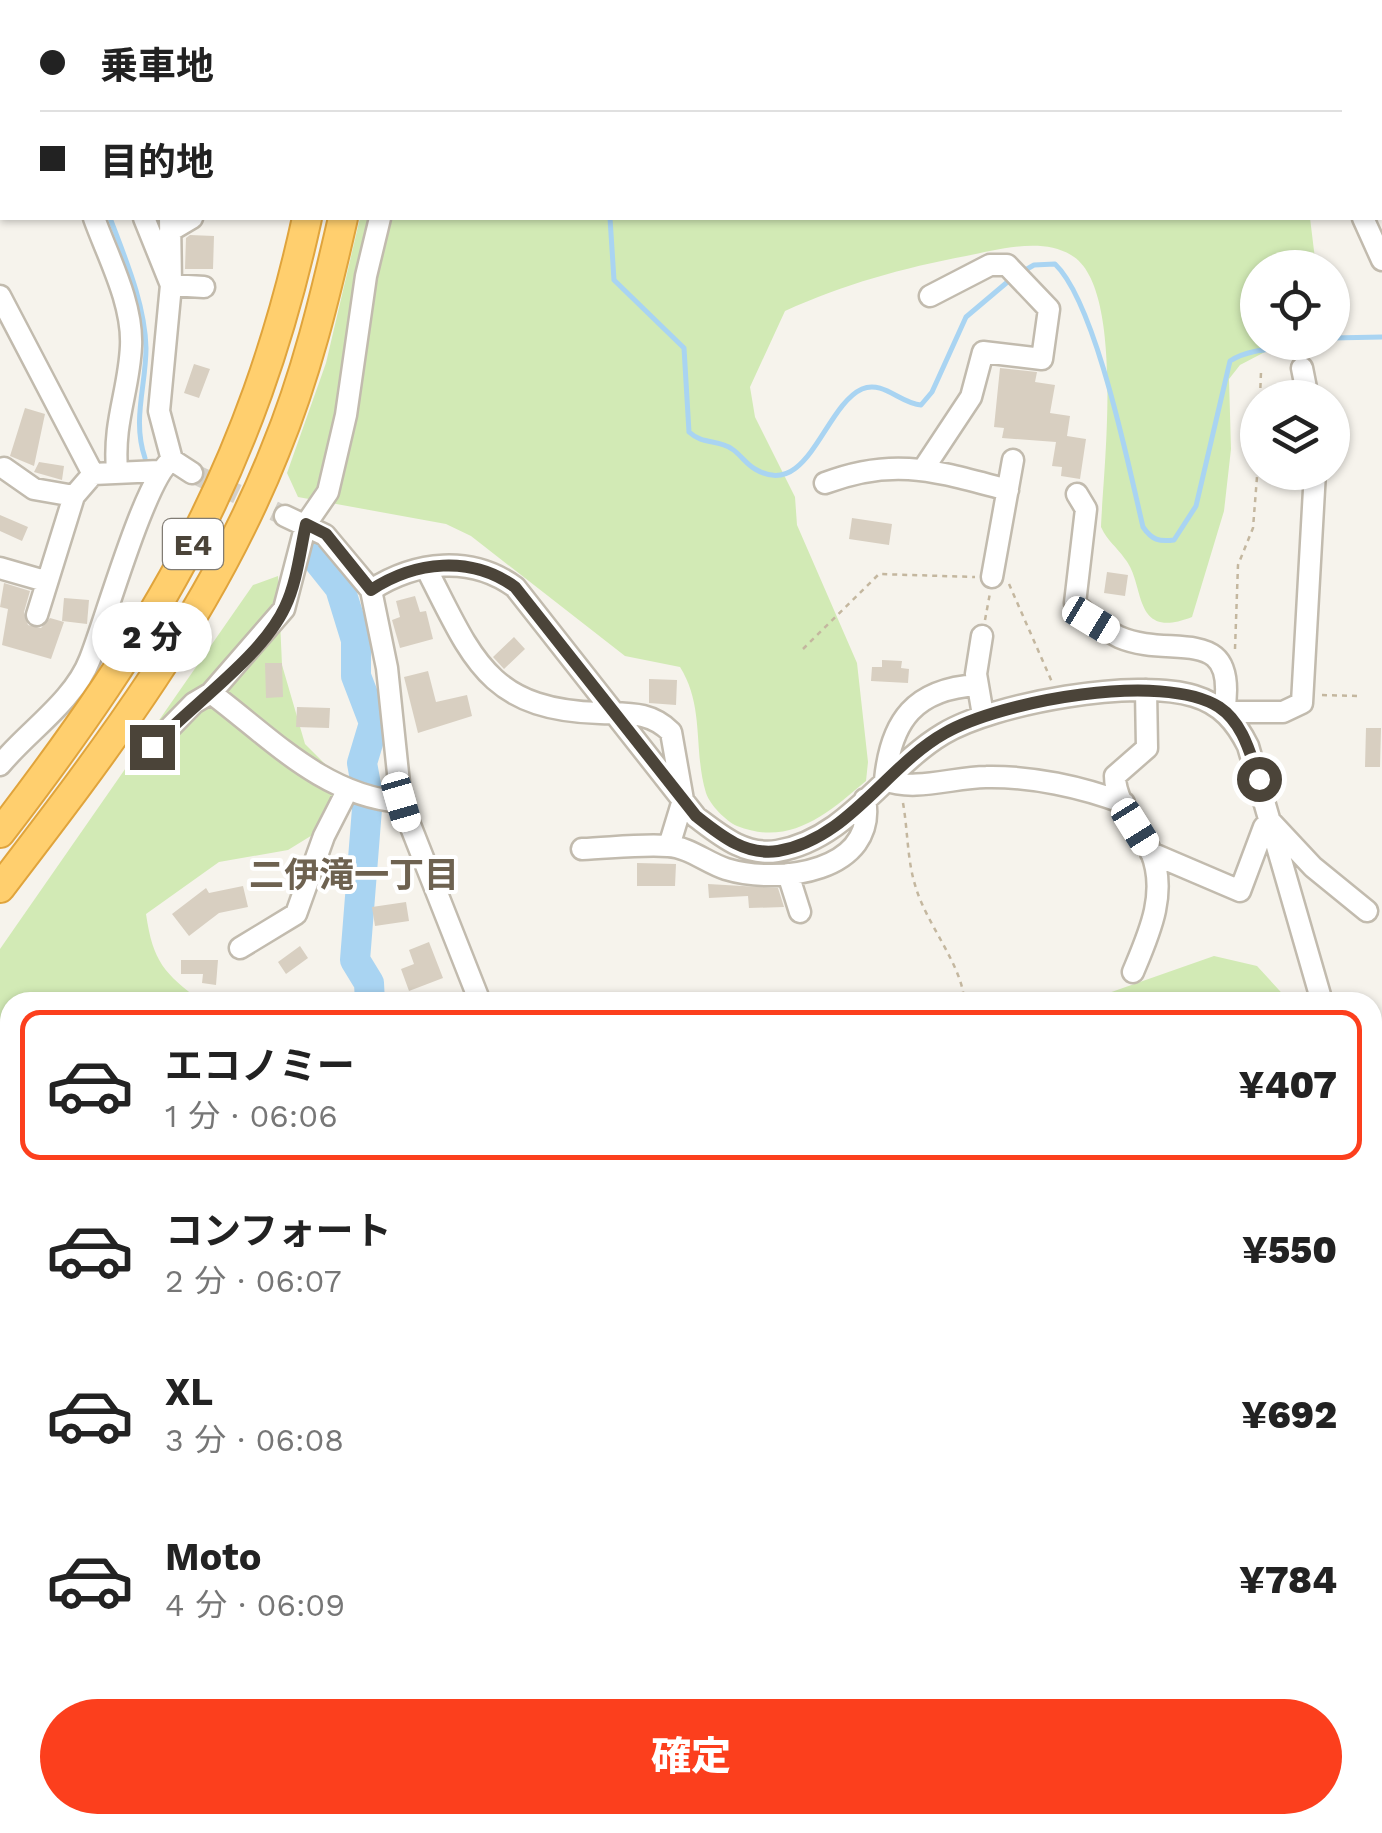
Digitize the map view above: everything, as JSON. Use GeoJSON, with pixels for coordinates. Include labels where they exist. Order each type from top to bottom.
{"type":"FeatureCollection","features":[{"type":"Feature","properties":{"kind":"highway","name":"E4"},"geometry":{"type":"LineString","coordinates":[[0,832],[120,669],[212,509],[267,374],[306,220]]}},
{"type":"Feature","properties":{"kind":"highway","name":"E4"},"geometry":{"type":"LineString","coordinates":[[0,888],[151,684],[244,523],[299,385],[341,220]]}},
{"type":"Feature","properties":{"kind":"street"},"geometry":{"type":"LineString","coordinates":[[95,220],[131,330],[129,364],[115,428],[117,470]]}},
{"type":"Feature","properties":{"kind":"street"},"geometry":{"type":"LineString","coordinates":[[145,220],[171,285]]}},
{"type":"Feature","properties":{"kind":"street"},"geometry":{"type":"LineString","coordinates":[[152,747],[194,702],[211,694],[284,609],[306,524],[328,492],[333,473],[380,220]]}},
{"type":"Feature","properties":{"kind":"street"},"geometry":{"type":"LineString","coordinates":[[1364,220],[1382,260]]}},
{"type":"Feature","properties":{"kind":"street"},"geometry":{"type":"LineString","coordinates":[[0,765],[78,682],[90,661],[131,549],[145,496],[165,466],[159,412],[171,285],[170,224]]}},
{"type":"Feature","properties":{"kind":"street"},"geometry":{"type":"LineString","coordinates":[[924,468],[971,396],[983,352],[1042,358],[1049,309],[1007,265],[990,265],[930,296]]}},
{"type":"Feature","properties":{"kind":"street"},"geometry":{"type":"LineString","coordinates":[[171,285],[204,287]]}},
{"type":"Feature","properties":{"kind":"street"},"geometry":{"type":"LineString","coordinates":[[0,296],[93,474]]}},
{"type":"Feature","properties":{"kind":"street"},"geometry":{"type":"LineString","coordinates":[[1302,368],[1304,380]]}},
{"type":"Feature","properties":{"kind":"street"},"geometry":{"type":"LineString","coordinates":[[992,577],[1013,460]]}},
{"type":"Feature","properties":{"kind":"street"},"geometry":{"type":"LineString","coordinates":[[37,615],[74,496],[93,474],[165,466],[192,472]]}},
{"type":"Feature","properties":{"kind":"street"},"geometry":{"type":"LineString","coordinates":[[4,468],[34,489],[74,496]]}},
{"type":"Feature","properties":{"kind":"street"},"geometry":{"type":"LineString","coordinates":[[825,483],[864,468],[924,468],[1008,490]]}},
{"type":"Feature","properties":{"kind":"street"},"geometry":{"type":"LineString","coordinates":[[1224,712],[1282,712],[1302,703],[1314,490]]}},
{"type":"Feature","properties":{"kind":"street"},"geometry":{"type":"LineString","coordinates":[[1077,494],[1086,509],[1076,603],[1091,620],[1121,638],[1200,648],[1220,660],[1229,682],[1224,712]]}},
{"type":"Feature","properties":{"kind":"street"},"geometry":{"type":"LineString","coordinates":[[285,516],[326,534],[371,590],[387,668],[401,802],[476,992]]}},
{"type":"Feature","properties":{"kind":"street"},"geometry":{"type":"LineString","coordinates":[[371,590],[386,580],[426,568],[469,566],[515,587],[683,800],[726,840],[750,850],[777,851],[838,825],[865,800],[893,783],[941,734],[1005,707],[1146,690],[1194,696],[1224,712],[1248,746],[1319,992]]}},
{"type":"Feature","properties":{"kind":"street"},"geometry":{"type":"LineString","coordinates":[[0,568],[45,581]]}},
{"type":"Feature","properties":{"kind":"street"},"geometry":{"type":"LineString","coordinates":[[426,568],[470,653],[497,683],[536,705],[561,712],[644,714],[671,732],[679,756],[683,800],[670,846]]}},
{"type":"Feature","properties":{"kind":"street"},"geometry":{"type":"LineString","coordinates":[[982,636],[977,685],[983,715]]}},
{"type":"Feature","properties":{"kind":"street"},"geometry":{"type":"LineString","coordinates":[[893,783],[888,758],[912,706],[938,693],[977,685]]}},
{"type":"Feature","properties":{"kind":"street"},"geometry":{"type":"LineString","coordinates":[[1133,972],[1154,921],[1157,884],[1151,853],[1124,803],[1115,776],[1147,748],[1146,690]]}},
{"type":"Feature","properties":{"kind":"street"},"geometry":{"type":"LineString","coordinates":[[211,694],[323,780],[347,792],[401,802]]}},
{"type":"Feature","properties":{"kind":"street"},"geometry":{"type":"LineString","coordinates":[[893,783],[988,777],[1089,790],[1124,803]]}},
{"type":"Feature","properties":{"kind":"street"},"geometry":{"type":"LineString","coordinates":[[240,948],[296,914],[324,836],[347,792]]}},
{"type":"Feature","properties":{"kind":"street"},"geometry":{"type":"LineString","coordinates":[[582,849],[670,846],[727,870],[804,874],[839,859],[861,842],[868,818],[865,800]]}},
{"type":"Feature","properties":{"kind":"street"},"geometry":{"type":"LineString","coordinates":[[1151,853],[1240,891],[1264,827],[1270,821]]}},
{"type":"Feature","properties":{"kind":"street"},"geometry":{"type":"LineString","coordinates":[[1270,821],[1313,867],[1367,911]]}},
{"type":"Feature","properties":{"kind":"street"},"geometry":{"type":"LineString","coordinates":[[788,874],[800,912]]}},
{"type":"Feature","properties":{"kind":"path"},"geometry":{"type":"LineString","coordinates":[[1260,372],[1260,380]]}},
{"type":"Feature","properties":{"kind":"path"},"geometry":{"type":"LineString","coordinates":[[1229,682],[1234,668],[1238,566],[1252,528],[1256,490]]}},
{"type":"Feature","properties":{"kind":"path"},"geometry":{"type":"LineString","coordinates":[[803,650],[879,574],[1006,577],[1059,700]]}},
{"type":"Feature","properties":{"kind":"path"},"geometry":{"type":"LineString","coordinates":[[982,636],[992,577]]}},
{"type":"Feature","properties":{"kind":"path"},"geometry":{"type":"LineString","coordinates":[[1302,703],[1328,693],[1359,696]]}},
{"type":"Feature","properties":{"kind":"path"},"geometry":{"type":"LineString","coordinates":[[893,783],[915,886],[936,938],[953,960],[961,992]]}},
{"type":"Feature","properties":{"kind":"green space"},"geometry":{"type":"Polygon","coordinates":[[[360,220],[1310,220],[1314,250],[1240,250],[1240,360],[1250,360],[1229,379],[1231,449],[1224,511],[1192,617],[1172,622],[1159,622],[1150,616],[1131,570],[1101,527],[1107,425],[1105,340],[1099,303],[1088,273],[1071,255],[1033,246],[992,251],[874,278],[785,311],[750,387],[755,417],[795,497],[797,525],[857,663],[868,762],[866,781],[822,815],[791,830],[756,831],[737,826],[708,798],[693,698],[680,667],[625,656],[471,536],[446,524],[298,497],[287,473],[326,363],[360,220]]]}},
{"type":"Feature","properties":{"kind":"green space"},"geometry":{"type":"Polygon","coordinates":[[[278,576],[282,665],[305,744],[326,765],[334,788],[334,810],[314,834],[288,850],[219,862],[146,914],[152,944],[162,965],[189,992],[0,992],[0,949],[253,585],[278,576]]]}},
{"type":"Feature","properties":{"kind":"green space"},"geometry":{"type":"Polygon","coordinates":[[[1214,956],[1257,966],[1281,992],[1111,992],[1214,956]]]}},
{"type":"Feature","properties":{"kind":"building"},"geometry":{"type":"Polygon","coordinates":[[[214,236],[213,269],[185,269],[186,238],[214,236]]]}},
{"type":"Feature","properties":{"kind":"building"},"geometry":{"type":"Polygon","coordinates":[[[194,364],[210,369],[199,398],[184,393],[194,364]]]}},
{"type":"Feature","properties":{"kind":"building"},"geometry":{"type":"Polygon","coordinates":[[[1000,368],[1037,372],[1035,382],[1055,385],[1050,413],[1070,416],[1067,436],[1086,439],[1080,479],[1061,476],[1062,467],[1052,466],[1056,442],[1002,438],[1004,428],[994,427],[1000,368]]]}},
{"type":"Feature","properties":{"kind":"building"},"geometry":{"type":"Polygon","coordinates":[[[25,408],[45,414],[34,466],[10,456],[25,408]]]}},
{"type":"Feature","properties":{"kind":"building"},"geometry":{"type":"Polygon","coordinates":[[[39,462],[64,466],[62,480],[34,472],[39,462]]]}},
{"type":"Feature","properties":{"kind":"building"},"geometry":{"type":"Polygon","coordinates":[[[0,515],[28,527],[22,541],[0,531],[0,515]]]}},
{"type":"Feature","properties":{"kind":"building"},"geometry":{"type":"Polygon","coordinates":[[[852,518],[892,524],[889,545],[849,539],[852,518]]]}},
{"type":"Feature","properties":{"kind":"building"},"geometry":{"type":"Polygon","coordinates":[[[1107,572],[1128,575],[1125,596],[1104,593],[1107,572]]]}},
{"type":"Feature","properties":{"kind":"building"},"geometry":{"type":"Polygon","coordinates":[[[4,583],[30,591],[24,612],[28,625],[41,628],[50,618],[64,622],[51,659],[2,645],[8,609],[0,607],[4,583]]]}},
{"type":"Feature","properties":{"kind":"building"},"geometry":{"type":"Polygon","coordinates":[[[415,596],[420,612],[426,611],[433,639],[400,648],[392,620],[400,617],[396,601],[415,596]]]}},
{"type":"Feature","properties":{"kind":"building"},"geometry":{"type":"Polygon","coordinates":[[[64,598],[89,600],[87,624],[62,621],[64,598]]]}},
{"type":"Feature","properties":{"kind":"building"},"geometry":{"type":"Polygon","coordinates":[[[514,637],[525,649],[504,669],[493,657],[514,637]]]}},
{"type":"Feature","properties":{"kind":"building"},"geometry":{"type":"Polygon","coordinates":[[[882,660],[902,661],[901,668],[909,669],[908,683],[871,681],[872,667],[882,667],[882,660]]]}},
{"type":"Feature","properties":{"kind":"building"},"geometry":{"type":"Polygon","coordinates":[[[265,663],[282,663],[283,697],[266,698],[265,663]]]}},
{"type":"Feature","properties":{"kind":"building"},"geometry":{"type":"Polygon","coordinates":[[[428,671],[436,702],[467,695],[472,716],[418,733],[404,677],[428,671]]]}},
{"type":"Feature","properties":{"kind":"building"},"geometry":{"type":"Polygon","coordinates":[[[649,679],[677,680],[676,705],[649,703],[649,679]]]}},
{"type":"Feature","properties":{"kind":"building"},"geometry":{"type":"Polygon","coordinates":[[[297,707],[330,708],[329,728],[296,727],[297,707]]]}},
{"type":"Feature","properties":{"kind":"building"},"geometry":{"type":"Polygon","coordinates":[[[1366,728],[1381,728],[1380,767],[1365,767],[1366,728]]]}},
{"type":"Feature","properties":{"kind":"building"},"geometry":{"type":"Polygon","coordinates":[[[637,863],[676,864],[675,886],[637,886],[637,863]]]}},
{"type":"Feature","properties":{"kind":"building"},"geometry":{"type":"Polygon","coordinates":[[[708,884],[778,888],[784,907],[749,908],[748,896],[709,898],[708,884]]]}},
{"type":"Feature","properties":{"kind":"building"},"geometry":{"type":"Polygon","coordinates":[[[243,886],[248,907],[219,913],[189,936],[172,914],[206,888],[209,893],[243,886]]]}},
{"type":"Feature","properties":{"kind":"building"},"geometry":{"type":"Polygon","coordinates":[[[406,902],[409,921],[375,926],[372,907],[406,902]]]}},
{"type":"Feature","properties":{"kind":"building"},"geometry":{"type":"Polygon","coordinates":[[[429,942],[443,978],[409,991],[401,969],[414,964],[409,950],[429,942]]]}},
{"type":"Feature","properties":{"kind":"building"},"geometry":{"type":"Polygon","coordinates":[[[300,946],[308,958],[286,974],[278,962],[300,946]]]}},
{"type":"Feature","properties":{"kind":"building"},"geometry":{"type":"Polygon","coordinates":[[[181,960],[218,960],[216,985],[202,983],[203,974],[181,974],[181,960]]]}},
{"type":"Feature","properties":{"kind":"waterway"},"geometry":{"type":"LineString","coordinates":[[111,220],[145,331],[140,417],[145,458]]}},
{"type":"Feature","properties":{"kind":"waterway"},"geometry":{"type":"LineString","coordinates":[[610,220],[614,280],[684,348],[689,432],[727,446],[755,469],[773,475],[789,472],[802,462],[837,413],[862,389],[885,390],[921,405],[932,392],[966,317],[1011,279]]}},
{"type":"Feature","properties":{"kind":"waterway"},"geometry":{"type":"LineString","coordinates":[[1020,273],[1034,265],[1055,264],[1070,284],[1109,388],[1143,527],[1160,540],[1174,540],[1196,506],[1230,361],[1240,356]]}},
{"type":"Feature","properties":{"kind":"waterway"},"geometry":{"type":"LineString","coordinates":[[1350,338],[1382,337]]}},
{"type":"Feature","properties":{"kind":"waterway"},"geometry":{"type":"LineString","coordinates":[[312,553],[340,588],[356,640],[356,676],[374,723],[362,763],[368,796],[355,960],[369,983],[369,992]]}},
{"type":"Feature","properties":{"kind":"tunnel"},"geometry":{"type":"LineString","coordinates":[[192,473],[285,516]]}},
{"type":"Feature","properties":{"kind":"district","name":"二伊滝一丁目"},"geometry":{"type":"Point","coordinates":[354,875]}},
{"type":"Feature","properties":{"kind":"route"},"geometry":{"type":"LineString","coordinates":[[152,747],[194,702],[211,694],[259,643],[284,609],[306,524],[326,534],[371,590],[386,580],[449,564],[484,570],[515,587],[696,816],[726,840],[750,850],[777,851],[838,825],[904,762],[941,734],[1005,707],[1152,689],[1194,696],[1220,708],[1236,723],[1259,779]]}}]}
